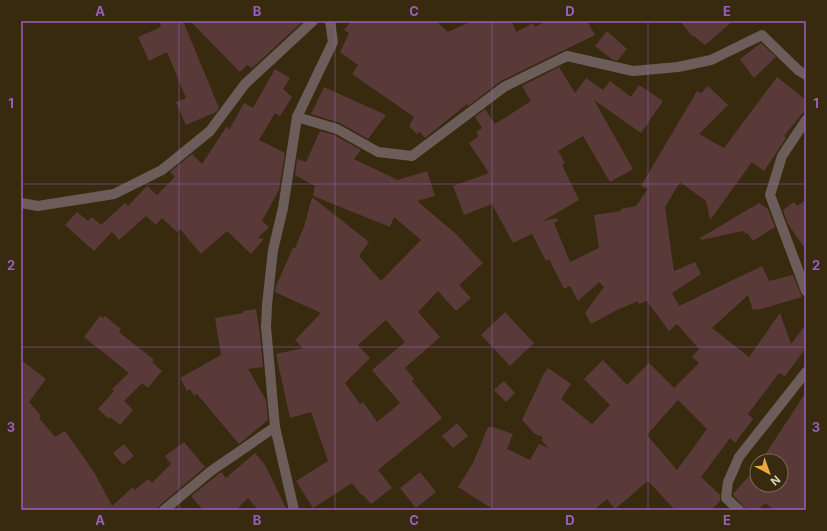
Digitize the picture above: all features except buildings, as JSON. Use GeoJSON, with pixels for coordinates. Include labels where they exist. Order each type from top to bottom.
{"type":"FeatureCollection","features":[{"type":"Feature","properties":{"kind":"street"},"geometry":{"type":"LineString","coordinates":[[21,204],[38,206],[114,194],[162,170],[210,131],[245,84],[314,21]]}},
{"type":"Feature","properties":{"kind":"street"},"geometry":{"type":"LineString","coordinates":[[294,510],[276,427],[266,327],[267,305],[272,250],[282,208],[297,117],[333,42],[330,21]]}},
{"type":"Feature","properties":{"kind":"street"},"geometry":{"type":"LineString","coordinates":[[297,117],[337,129],[378,152],[412,156],[504,87],[567,56],[633,71],[678,67],[711,60],[762,34],[798,70],[806,75]]}},
{"type":"Feature","properties":{"kind":"street"},"geometry":{"type":"LineString","coordinates":[[806,120],[782,156],[770,194],[806,291]]}},
{"type":"Feature","properties":{"kind":"street"},"geometry":{"type":"LineString","coordinates":[[739,510],[726,498],[728,482],[739,457],[806,372]]}},
{"type":"Feature","properties":{"kind":"street"},"geometry":{"type":"LineString","coordinates":[[164,510],[211,471],[276,427]]}}]}
